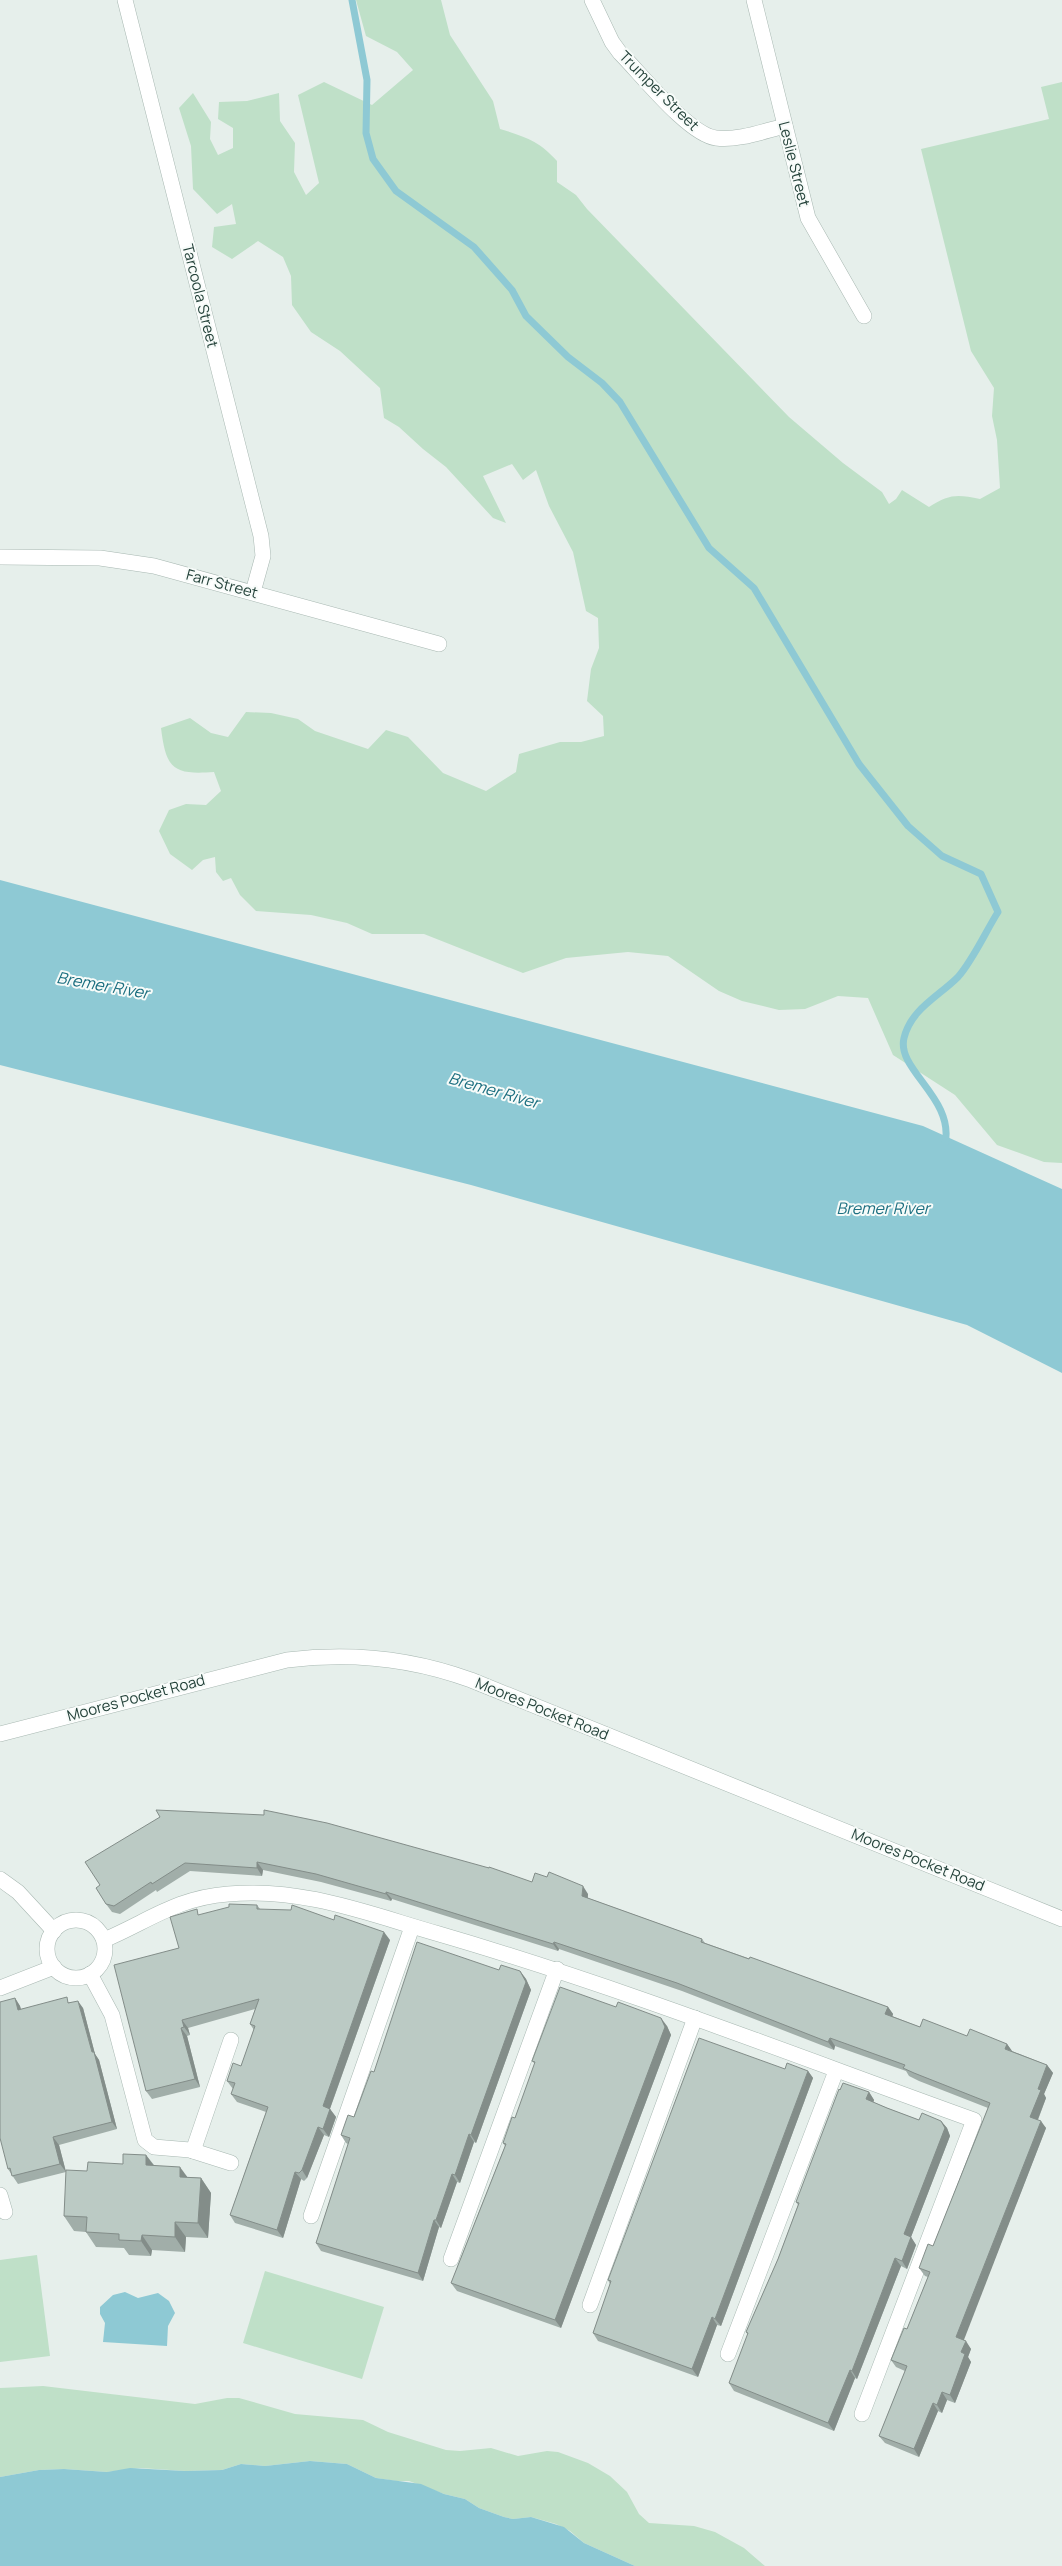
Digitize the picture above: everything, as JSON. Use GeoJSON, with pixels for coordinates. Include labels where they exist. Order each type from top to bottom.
{"type":"FeatureCollection","features":[{"type":"Feature","properties":{"kind":"street","name":"Tarcoola Street"},"geometry":{"type":"LineString","coordinates":[[125,0],[261,536],[263,556],[253,592]]}},
{"type":"Feature","properties":{"kind":"street","name":"Trumper Street"},"geometry":{"type":"LineString","coordinates":[[592,0],[612,42],[620,53],[698,132],[713,138],[730,138],[785,126]]}},
{"type":"Feature","properties":{"kind":"street","name":"Leslie Street"},"geometry":{"type":"LineString","coordinates":[[754,0],[810,223],[864,316]]}},
{"type":"Feature","properties":{"kind":"street","name":"Farr Street"},"geometry":{"type":"LineString","coordinates":[[0,557],[109,559],[154,566],[438,644]]}},
{"type":"Feature","properties":{"kind":"street","name":"Moores Pocket Road"},"geometry":{"type":"LineString","coordinates":[[0,1734],[287,1660],[336,1655],[380,1658],[425,1665],[471,1680],[1062,1919]]}},
{"type":"Feature","properties":{"kind":"street"},"geometry":{"type":"LineString","coordinates":[[0,1879],[22,1896],[54,1931]]}},
{"type":"Feature","properties":{"kind":"street"},"geometry":{"type":"LineString","coordinates":[[104,1940],[174,1905],[202,1897],[230,1893],[300,1895],[556,1969],[974,2120],[862,2414]]}},
{"type":"Feature","properties":{"kind":"street"},"geometry":{"type":"LineString","coordinates":[[82,1920],[94,1926],[104,1940],[105,1954],[102,1962],[90,1974],[72,1977],[61,1973],[54,1967],[48,1949],[49,1940],[54,1931],[64,1923],[82,1920]]}},
{"type":"Feature","properties":{"kind":"street"},"geometry":{"type":"LineString","coordinates":[[311,2216],[412,1926]]}},
{"type":"Feature","properties":{"kind":"street"},"geometry":{"type":"LineString","coordinates":[[0,1988],[54,1967]]}},
{"type":"Feature","properties":{"kind":"street"},"geometry":{"type":"LineString","coordinates":[[451,2259],[556,1969]]}},
{"type":"Feature","properties":{"kind":"street"},"geometry":{"type":"LineString","coordinates":[[90,1974],[112,2015],[145,2140],[158,2148],[193,2151],[231,2163]]}},
{"type":"Feature","properties":{"kind":"street"},"geometry":{"type":"LineString","coordinates":[[590,2305],[695,2018]]}},
{"type":"Feature","properties":{"kind":"street"},"geometry":{"type":"LineString","coordinates":[[193,2151],[231,2040]]}},
{"type":"Feature","properties":{"kind":"street"},"geometry":{"type":"LineString","coordinates":[[728,2354],[836,2071]]}},
{"type":"Feature","properties":{"kind":"street"},"geometry":{"type":"LineString","coordinates":[[0,2195],[4,2212]]}},
{"type":"Feature","properties":{"kind":"green space"},"geometry":{"type":"Polygon","coordinates":[[[356,0],[441,0],[450,35],[493,101],[500,129],[532,140],[550,154],[557,161],[557,182],[576,195],[587,209],[789,417],[843,463],[882,492],[889,504],[896,499],[902,490],[929,507],[953,496],[980,499],[1000,488],[997,440],[992,416],[994,388],[971,351],[921,149],[1049,119],[1041,87],[1062,82],[1062,1163],[1044,1162],[997,1145],[955,1095],[893,1055],[868,998],[838,996],[805,1009],[779,1010],[742,1001],[719,991],[668,956],[628,952],[566,958],[523,973],[424,934],[372,934],[347,923],[311,915],[256,911],[240,895],[231,878],[223,881],[216,872],[215,857],[203,860],[192,870],[170,854],[159,831],[169,810],[186,804],[206,805],[221,791],[214,772],[189,772],[181,770],[169,761],[161,728],[190,718],[211,733],[228,737],[246,712],[271,713],[298,719],[315,731],[368,749],[386,730],[408,737],[443,773],[486,791],[516,772],[519,754],[560,742],[581,742],[604,736],[603,716],[587,701],[591,669],[599,648],[598,618],[586,611],[573,552],[549,506],[536,470],[523,480],[512,464],[483,476],[506,523],[493,518],[446,467],[399,427],[384,418],[380,388],[340,351],[311,332],[292,305],[291,276],[283,257],[258,241],[232,259],[212,247],[214,227],[236,224],[232,204],[217,214],[193,189],[191,146],[179,108],[193,93],[211,122],[210,139],[218,155],[233,148],[233,128],[218,119],[219,102],[247,101],[279,93],[280,121],[295,143],[294,172],[306,195],[319,183],[298,95],[324,82],[372,105],[413,70],[397,52],[366,36],[356,0]]]}},
{"type":"Feature","properties":{"kind":"green space"},"geometry":{"type":"Polygon","coordinates":[[[37,2255],[50,2356],[0,2362],[0,2260],[37,2255]]]}},
{"type":"Feature","properties":{"kind":"green space"},"geometry":{"type":"Polygon","coordinates":[[[265,2271],[384,2307],[362,2379],[243,2343],[265,2271]]]}},
{"type":"Feature","properties":{"kind":"green space"},"geometry":{"type":"Polygon","coordinates":[[[43,2386],[195,2404],[227,2398],[239,2398],[295,2414],[363,2420],[388,2432],[446,2450],[460,2451],[491,2448],[518,2456],[547,2451],[558,2452],[588,2463],[610,2476],[627,2492],[639,2514],[649,2523],[694,2526],[715,2532],[744,2548],[765,2566],[635,2566],[584,2543],[570,2531],[556,2524],[531,2517],[513,2519],[504,2517],[479,2508],[465,2499],[444,2494],[409,2481],[376,2478],[347,2464],[310,2461],[265,2466],[241,2464],[222,2470],[185,2471],[140,2468],[107,2472],[64,2469],[39,2470],[0,2477],[0,2388],[43,2386]]]}},
{"type":"Feature","properties":{"kind":"water","name":"Bremer River"},"geometry":{"type":"Polygon","coordinates":[[[0,880],[923,1126],[1062,1189],[1062,1373],[967,1325],[471,1185],[0,1065],[0,880]]]}},
{"type":"Feature","properties":{"kind":"water"},"geometry":{"type":"Polygon","coordinates":[[[125,2292],[138,2298],[158,2293],[169,2301],[175,2313],[168,2326],[167,2346],[103,2342],[105,2323],[100,2314],[100,2307],[113,2295],[125,2292]]]}},
{"type":"Feature","properties":{"kind":"water"},"geometry":{"type":"Polygon","coordinates":[[[310,2461],[347,2464],[376,2478],[421,2484],[444,2494],[465,2499],[479,2508],[504,2517],[513,2519],[531,2517],[564,2527],[584,2543],[635,2566],[0,2566],[0,2477],[39,2470],[64,2469],[107,2472],[130,2468],[185,2471],[222,2470],[241,2464],[265,2466],[310,2461]]]}},
{"type":"Feature","properties":{"kind":"building"},"geometry":{"type":"Polygon","coordinates":[[[156,1810],[264,1815],[264,1810],[327,1823],[489,1867],[532,1882],[535,1873],[547,1877],[549,1872],[583,1886],[582,1896],[702,1939],[701,1942],[749,1959],[750,1957],[888,2007],[885,2014],[920,2027],[923,2019],[967,2036],[970,2029],[1007,2044],[1005,2049],[1047,2065],[1038,2089],[1041,2090],[1030,2117],[1041,2121],[956,2337],[966,2341],[961,2352],[965,2354],[950,2395],[942,2392],[937,2405],[933,2403],[914,2449],[879,2436],[907,2366],[891,2360],[904,2328],[907,2329],[930,2272],[919,2268],[928,2244],[933,2246],[990,2103],[914,2073],[903,2068],[905,2065],[830,2038],[828,2042],[677,1983],[554,1942],[553,1944],[386,1892],[386,1894],[316,1874],[257,1862],[257,1868],[185,1863],[114,1906],[106,1904],[96,1888],[100,1885],[85,1862],[160,1817],[156,1810]]]}},
{"type":"Feature","properties":{"kind":"building"},"geometry":{"type":"Polygon","coordinates":[[[229,1904],[257,1905],[257,1909],[291,1910],[292,1905],[334,1920],[335,1915],[384,1932],[323,2106],[330,2109],[323,2129],[318,2127],[302,2170],[299,2173],[295,2172],[277,2230],[230,2215],[268,2107],[231,2094],[235,2083],[227,2081],[233,2063],[241,2066],[255,2026],[250,2024],[259,1999],[182,2020],[184,2027],[181,2028],[195,2079],[146,2091],[114,1965],[179,1948],[170,1917],[197,1909],[198,1915],[229,1907],[229,1904]]]}},
{"type":"Feature","properties":{"kind":"building"},"geometry":{"type":"Polygon","coordinates":[[[417,1942],[499,1970],[501,1965],[520,1971],[526,1982],[471,2135],[469,2134],[455,2175],[452,2174],[436,2220],[434,2220],[418,2273],[316,2243],[350,2138],[341,2135],[348,2115],[354,2117],[371,2071],[374,2072],[417,1942]]]}},
{"type":"Feature","properties":{"kind":"building"},"geometry":{"type":"Polygon","coordinates":[[[560,1987],[616,2007],[618,2002],[661,2018],[665,2027],[555,2320],[451,2283],[506,2144],[503,2143],[512,2117],[515,2118],[535,2062],[532,2061],[560,1987]]]}},
{"type":"Feature","properties":{"kind":"building"},"geometry":{"type":"Polygon","coordinates":[[[67,1997],[68,2003],[78,2001],[92,2052],[94,2052],[112,2122],[53,2137],[60,2164],[12,2176],[10,2168],[8,2169],[0,2138],[0,2002],[15,1998],[18,2010],[67,1997]]]}},
{"type":"Feature","properties":{"kind":"building"},"geometry":{"type":"Polygon","coordinates":[[[699,2038],[785,2069],[787,2063],[808,2071],[715,2319],[712,2317],[692,2369],[593,2333],[611,2281],[608,2280],[699,2038]]]}},
{"type":"Feature","properties":{"kind":"building"},"geometry":{"type":"Polygon","coordinates":[[[843,2083],[869,2092],[866,2099],[919,2120],[922,2113],[941,2121],[945,2128],[904,2234],[911,2237],[902,2261],[895,2258],[852,2371],[850,2370],[828,2423],[729,2383],[748,2333],[746,2332],[778,2259],[799,2203],[796,2202],[839,2089],[843,2083]]]}},
{"type":"Feature","properties":{"kind":"building"},"geometry":{"type":"Polygon","coordinates":[[[123,2154],[146,2155],[146,2165],[180,2167],[180,2177],[201,2178],[198,2223],[175,2222],[175,2237],[142,2235],[141,2241],[119,2240],[119,2234],[86,2232],[87,2217],[64,2216],[66,2170],[87,2171],[88,2162],[123,2164],[123,2154]]]}},
{"type":"Feature","properties":{"kind":"waterway"},"geometry":{"type":"LineString","coordinates":[[352,0],[367,80],[366,133],[373,159],[396,191],[474,247],[512,290],[526,316],[568,357],[602,383],[620,402],[709,548],[754,588],[859,764],[908,826],[942,856],[981,874],[998,912],[964,970],[919,1011],[904,1038],[904,1050],[908,1062],[942,1113],[946,1128],[945,1144]]}}]}
